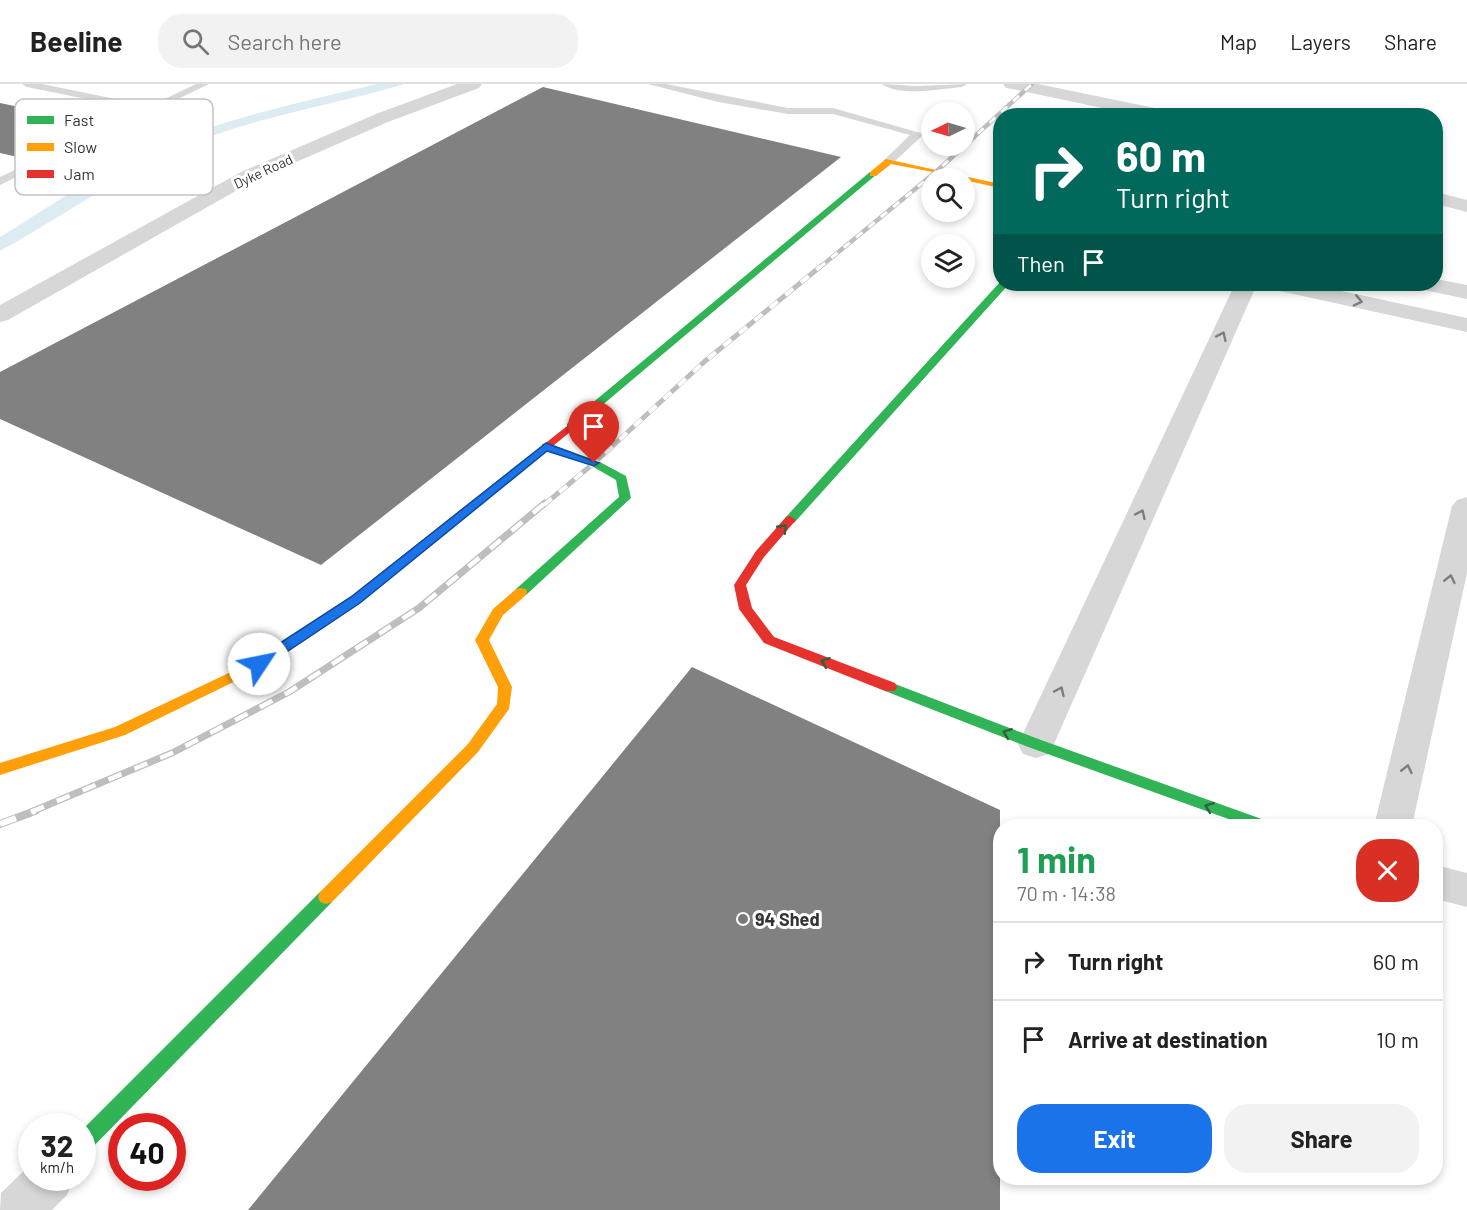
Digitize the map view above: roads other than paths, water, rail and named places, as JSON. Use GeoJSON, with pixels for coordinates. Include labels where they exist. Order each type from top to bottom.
{"type":"FeatureCollection","features":[{"type":"Feature","properties":{"kind":"street","name":"Dyke Road"},"geometry":{"type":"LineString","coordinates":[[0,315],[248,176],[382,118],[473,84]]}},
{"type":"Feature","properties":{"kind":"street"},"geometry":{"type":"LineString","coordinates":[[1012,84],[1130,108]]}},
{"type":"Feature","properties":{"kind":"street"},"geometry":{"type":"LineString","coordinates":[[0,769],[120,731],[259,664],[355,600],[546,446],[889,161],[993,184]]}},
{"type":"Feature","properties":{"kind":"street"},"geometry":{"type":"LineString","coordinates":[[1443,200],[1467,206]]}},
{"type":"Feature","properties":{"kind":"street"},"geometry":{"type":"LineString","coordinates":[[1443,287],[1467,292]]}},
{"type":"Feature","properties":{"kind":"street"},"geometry":{"type":"LineString","coordinates":[[998,291],[760,554],[740,585],[746,609],[769,640],[1036,744],[1245,819]]}},
{"type":"Feature","properties":{"kind":"street"},"geometry":{"type":"LineString","coordinates":[[1036,744],[1243,291]]}},
{"type":"Feature","properties":{"kind":"street"},"geometry":{"type":"LineString","coordinates":[[1313,291],[1467,325]]}},
{"type":"Feature","properties":{"kind":"street"},"geometry":{"type":"LineString","coordinates":[[96,1130],[473,748],[504,705],[505,687],[482,640],[498,612],[625,498],[622,478],[594,463],[546,446]]}},
{"type":"Feature","properties":{"kind":"street"},"geometry":{"type":"LineString","coordinates":[[1396,819],[1467,506]]}},
{"type":"Feature","properties":{"kind":"street"},"geometry":{"type":"LineString","coordinates":[[1443,884],[1467,890]]}},
{"type":"Feature","properties":{"kind":"street"},"geometry":{"type":"LineString","coordinates":[[18,1210],[37,1191]]}},
{"type":"Feature","properties":{"kind":"lane"},"geometry":{"type":"LineString","coordinates":[[27,84],[101,99]]}},
{"type":"Feature","properties":{"kind":"lane"},"geometry":{"type":"LineString","coordinates":[[172,99],[204,84]]}},
{"type":"Feature","properties":{"kind":"lane"},"geometry":{"type":"LineString","coordinates":[[653,84],[718,99],[788,111],[833,111],[918,135],[889,161]]}},
{"type":"Feature","properties":{"kind":"lane"},"geometry":{"type":"LineString","coordinates":[[887,84],[917,89],[962,84]]}},
{"type":"Feature","properties":{"kind":"lane"},"geometry":{"type":"LineString","coordinates":[[0,181],[15,174]]}},
{"type":"Feature","properties":{"kind":"railway"},"geometry":{"type":"LineString","coordinates":[[1006,108],[1032,84]]}},
{"type":"Feature","properties":{"kind":"railway"},"geometry":{"type":"LineString","coordinates":[[819,268],[937,171],[993,120]]}},
{"type":"Feature","properties":{"kind":"railway"},"geometry":{"type":"LineString","coordinates":[[544,505],[594,463],[704,362],[821,266]]}},
{"type":"Feature","properties":{"kind":"railway"},"geometry":{"type":"LineString","coordinates":[[31,812],[172,753],[289,692],[419,608],[545,503]]}},
{"type":"Feature","properties":{"kind":"railway"},"geometry":{"type":"LineString","coordinates":[[0,824],[35,811]]}},
{"type":"Feature","properties":{"kind":"place","name":"94 Shed"},"geometry":{"type":"Point","coordinates":[743,919]}}]}
